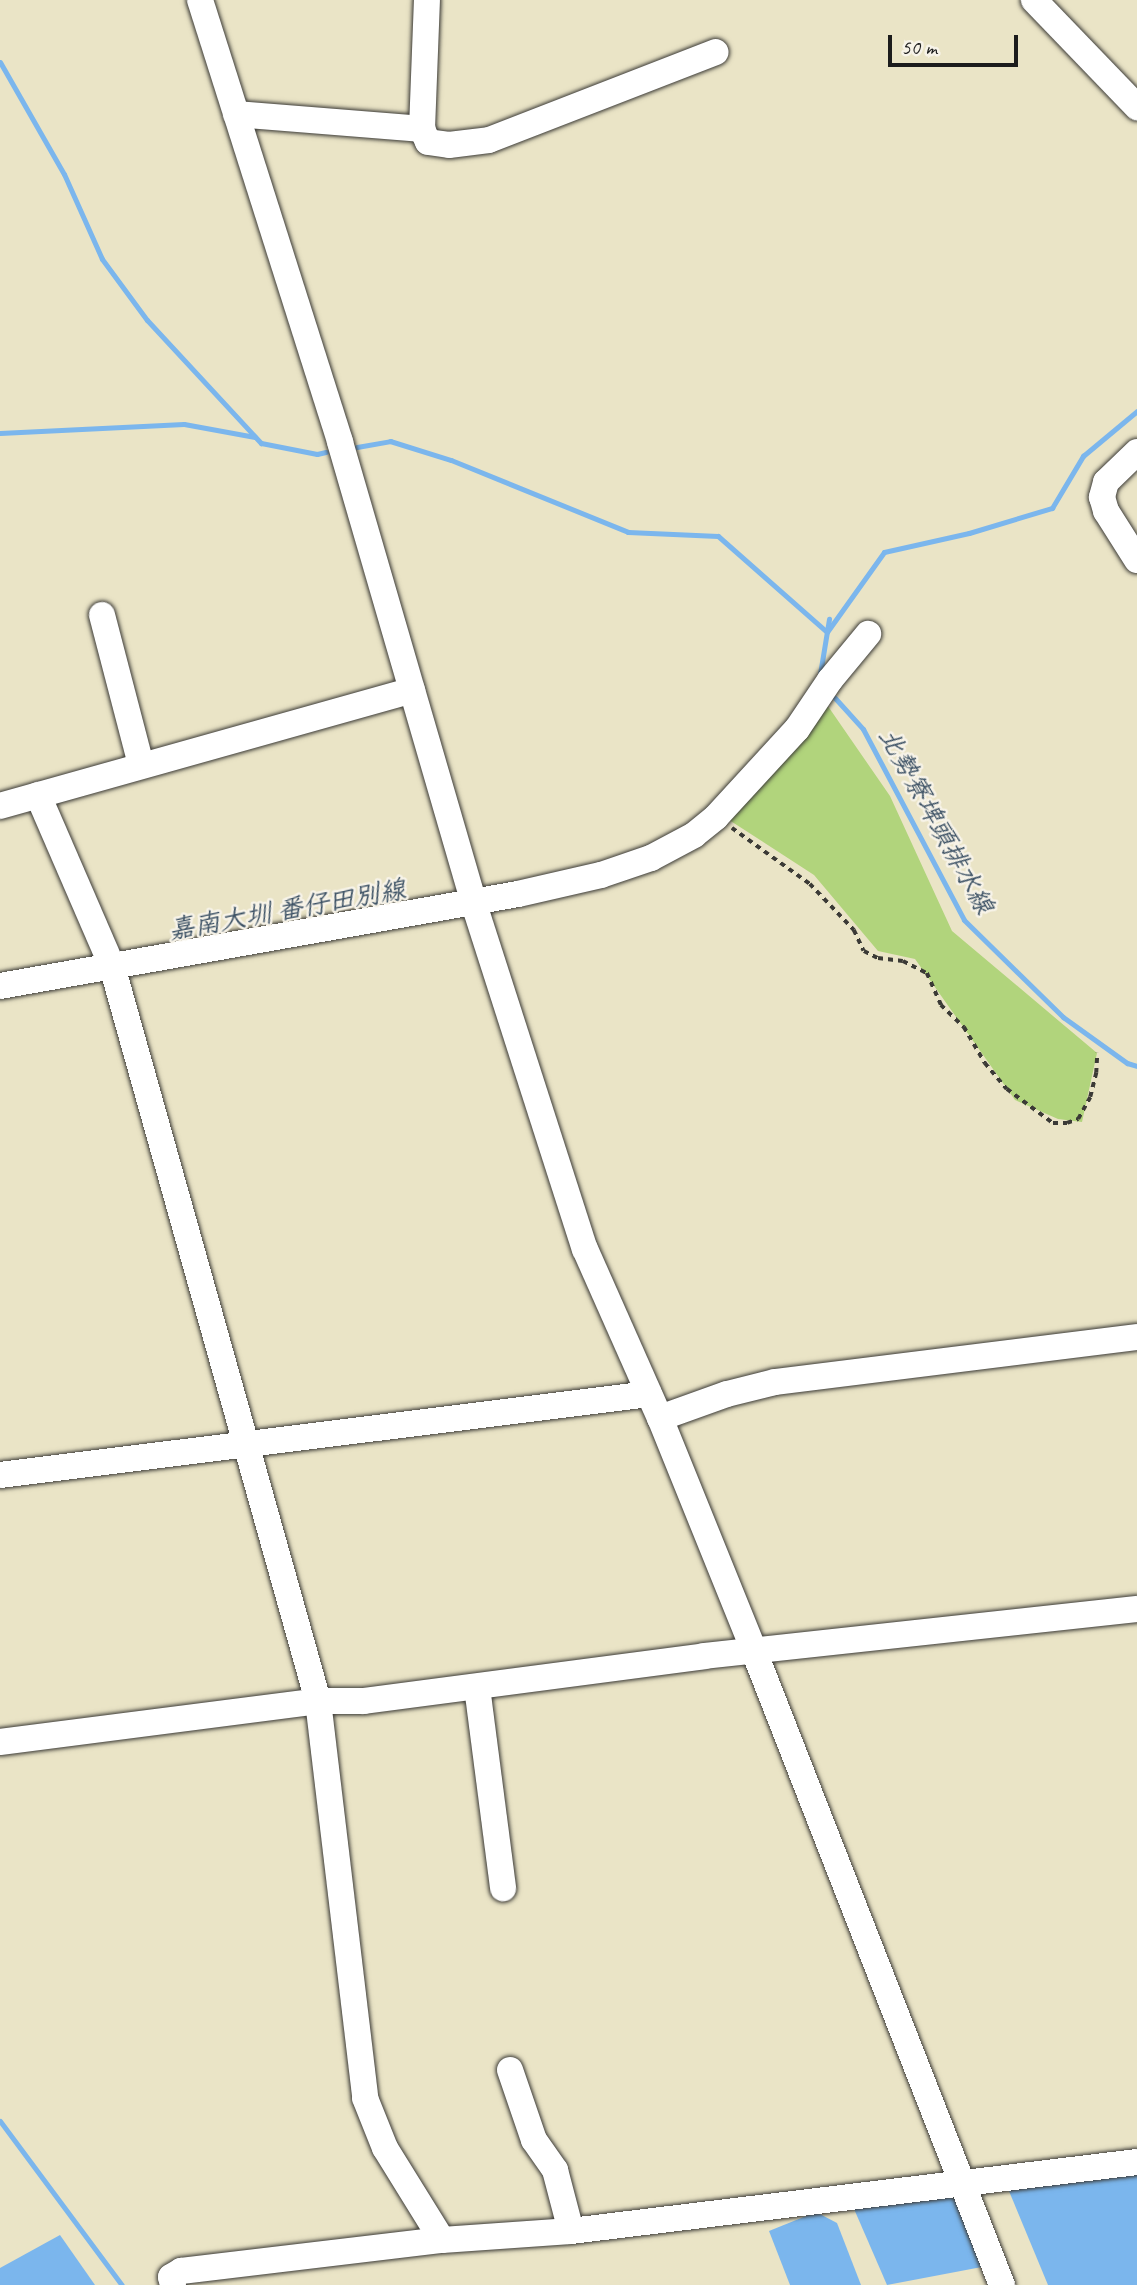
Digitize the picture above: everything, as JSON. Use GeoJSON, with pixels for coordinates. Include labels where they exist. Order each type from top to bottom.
{"type":"FeatureCollection","features":[{"type":"Feature","properties":{"kind":"street"},"geometry":{"type":"LineString","coordinates":[[200,0],[340,442],[473,901],[585,1249],[660,1418],[754,1651],[1002,2285]]}},
{"type":"Feature","properties":{"kind":"street"},"geometry":{"type":"LineString","coordinates":[[427,0],[422,129],[428,142],[449,145],[489,139],[716,52]]}},
{"type":"Feature","properties":{"kind":"street"},"geometry":{"type":"LineString","coordinates":[[1034,0],[1133,94]]}},
{"type":"Feature","properties":{"kind":"street"},"geometry":{"type":"LineString","coordinates":[[236,114],[422,129]]}},
{"type":"Feature","properties":{"kind":"street"},"geometry":{"type":"LineString","coordinates":[[1137,452],[1106,482],[1102,497],[1106,511],[1137,560]]}},
{"type":"Feature","properties":{"kind":"street"},"geometry":{"type":"LineString","coordinates":[[102,615],[141,765]]}},
{"type":"Feature","properties":{"kind":"street"},"geometry":{"type":"LineString","coordinates":[[0,986],[518,894],[601,875],[652,858],[694,835],[716,817],[797,729],[830,680],[868,634]]}},
{"type":"Feature","properties":{"kind":"street"},"geometry":{"type":"LineString","coordinates":[[0,806],[412,690]]}},
{"type":"Feature","properties":{"kind":"street"},"geometry":{"type":"LineString","coordinates":[[38,795],[112,966],[318,1701],[365,2098],[385,2148],[442,2239]]}},
{"type":"Feature","properties":{"kind":"street"},"geometry":{"type":"LineString","coordinates":[[660,1418],[727,1394],[775,1382],[1137,1337]]}},
{"type":"Feature","properties":{"kind":"street"},"geometry":{"type":"LineString","coordinates":[[0,1475],[649,1394]]}},
{"type":"Feature","properties":{"kind":"street"},"geometry":{"type":"LineString","coordinates":[[0,1742],[318,1701],[364,1701],[754,1651],[1137,1609]]}},
{"type":"Feature","properties":{"kind":"street"},"geometry":{"type":"LineString","coordinates":[[477,1687],[503,1888]]}},
{"type":"Feature","properties":{"kind":"street"},"geometry":{"type":"LineString","coordinates":[[510,2070],[534,2140],[555,2169],[571,2231]]}},
{"type":"Feature","properties":{"kind":"street"},"geometry":{"type":"LineString","coordinates":[[173,2285],[171,2277],[181,2271],[442,2239],[571,2231],[1137,2162]]}},
{"type":"Feature","properties":{"kind":"path"},"geometry":{"type":"LineString","coordinates":[[716,817],[761,846],[810,884],[854,930],[864,951],[878,958],[904,961],[927,973],[941,1005],[964,1027],[999,1080],[1023,1103],[1053,1123],[1067,1123],[1078,1119],[1090,1097],[1097,1054]]}},
{"type":"Feature","properties":{"kind":"green space"},"geometry":{"type":"Polygon","coordinates":[[[823,699],[890,796],[952,931],[1097,1053],[1082,1122],[1058,1119],[1015,1100],[915,959],[878,951],[814,875],[726,818],[823,699]]]}},
{"type":"Feature","properties":{"kind":"water"},"geometry":{"type":"Polygon","coordinates":[[[1137,2159],[1137,2285],[1048,2285],[1004,2179],[1137,2159]]]}},
{"type":"Feature","properties":{"kind":"water"},"geometry":{"type":"Polygon","coordinates":[[[961,2186],[987,2266],[887,2285],[851,2202],[961,2186]]]}},
{"type":"Feature","properties":{"kind":"water"},"geometry":{"type":"Polygon","coordinates":[[[816,2212],[837,2223],[861,2285],[790,2285],[769,2231],[816,2212]]]}},
{"type":"Feature","properties":{"kind":"water"},"geometry":{"type":"Polygon","coordinates":[[[60,2235],[95,2285],[0,2285],[0,2268],[60,2235]]]}},
{"type":"Feature","properties":{"kind":"waterway"},"geometry":{"type":"LineString","coordinates":[[0,62],[64,174],[102,259],[147,320],[261,443],[317,454],[326,452]]}},
{"type":"Feature","properties":{"kind":"waterway","name":"北勢寮埤頭排水線"},"geometry":{"type":"LineString","coordinates":[[827,632],[884,552],[969,533],[1052,508],[1083,456],[1137,411]]}},
{"type":"Feature","properties":{"kind":"waterway"},"geometry":{"type":"LineString","coordinates":[[0,433],[184,424],[255,437]]}},
{"type":"Feature","properties":{"kind":"waterway"},"geometry":{"type":"LineString","coordinates":[[357,447],[390,441],[451,460],[628,532],[718,536],[827,632]]}},
{"type":"Feature","properties":{"kind":"waterway","name":"北勢寮埤頭排水線"},"geometry":{"type":"LineString","coordinates":[[820,674],[829,619]]}},
{"type":"Feature","properties":{"kind":"waterway","name":"北勢寮埤頭排水線"},"geometry":{"type":"LineString","coordinates":[[835,698],[863,729],[964,920],[1063,1017],[1127,1063],[1137,1066]]}},
{"type":"Feature","properties":{"kind":"waterway"},"geometry":{"type":"LineString","coordinates":[[0,2121],[122,2285]]}},
{"type":"Feature","properties":{"kind":"water label","name":"嘉南大圳 番仔田別線"},"geometry":{"type":"Point","coordinates":[287,910]}}]}
